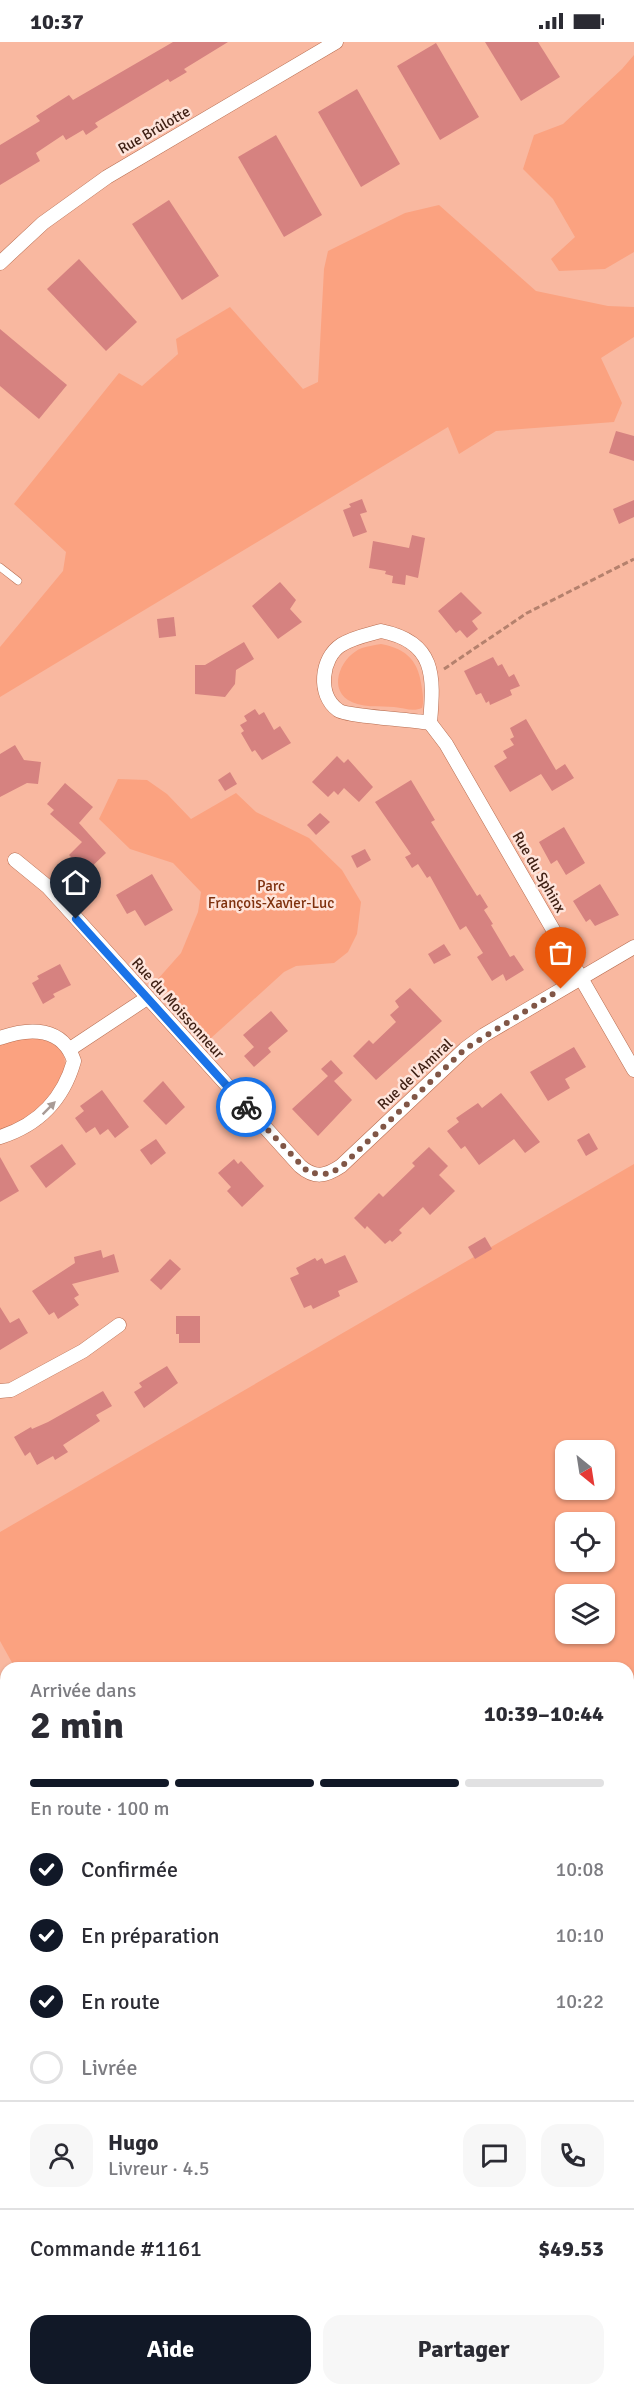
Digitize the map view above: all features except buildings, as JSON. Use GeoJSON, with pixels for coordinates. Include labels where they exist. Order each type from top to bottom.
{"type":"FeatureCollection","features":[{"type":"Feature","properties":{"kind":"street","name":"Rue Brûlotte"},"geometry":{"type":"LineString","coordinates":[[0,263],[43,223],[107,177],[336,42]]}},
{"type":"Feature","properties":{"kind":"street"},"geometry":{"type":"LineString","coordinates":[[381,631],[402,636],[419,648],[425,656],[431,678],[430,723],[400,718],[353,716],[338,711],[324,689],[324,674],[332,655],[340,646],[357,637],[381,631]]}},
{"type":"Feature","properties":{"kind":"street","name":"Rue du Sphinx"},"geometry":{"type":"LineString","coordinates":[[430,723],[452,754],[634,1070]]}},
{"type":"Feature","properties":{"kind":"street","name":"Rue du Moissonneur"},"geometry":{"type":"LineString","coordinates":[[15,860],[48,887],[300,1166],[318,1176]]}},
{"type":"Feature","properties":{"kind":"street","name":"Rue de l'Amiral"},"geometry":{"type":"LineString","coordinates":[[318,1176],[329,1174],[341,1167],[465,1049],[580,977],[634,947]]}},
{"type":"Feature","properties":{"kind":"street"},"geometry":{"type":"LineString","coordinates":[[70,1049],[147,998]]}},
{"type":"Feature","properties":{"kind":"street"},"geometry":{"type":"LineString","coordinates":[[0,1038],[20,1031],[47,1032],[61,1038],[70,1049],[74,1061],[58,1099],[31,1124],[0,1137]]}},
{"type":"Feature","properties":{"kind":"street"},"geometry":{"type":"LineString","coordinates":[[0,1391],[11,1390],[83,1351],[119,1325]]}},
{"type":"Feature","properties":{"kind":"lane"},"geometry":{"type":"LineString","coordinates":[[0,567],[18,581]]}},
{"type":"Feature","properties":{"kind":"path"},"geometry":{"type":"LineString","coordinates":[[431,678],[527,613],[634,559]]}},
{"type":"Feature","properties":{"kind":"green space"},"geometry":{"type":"Polygon","coordinates":[[[634,55],[634,252],[605,269],[559,271],[551,259],[575,237],[553,199],[523,169],[534,135],[563,124],[634,55]]]}},
{"type":"Feature","properties":{"kind":"green space"},"geometry":{"type":"Polygon","coordinates":[[[439,205],[536,291],[608,306],[634,307],[634,337],[601,358],[622,403],[614,422],[496,431],[459,454],[448,427],[0,697],[0,647],[63,571],[66,552],[14,504],[119,373],[142,386],[178,354],[176,339],[230,307],[303,389],[318,382],[324,269],[328,251],[405,213],[439,205]]]}},
{"type":"Feature","properties":{"kind":"green space"},"geometry":{"type":"Polygon","coordinates":[[[381,644],[405,653],[415,664],[420,680],[422,708],[412,710],[364,705],[353,703],[342,694],[338,679],[349,657],[362,648],[381,644]]]}},
{"type":"Feature","properties":{"kind":"green space","name":"Parc François-Xavier-Luc"},"geometry":{"type":"Polygon","coordinates":[[[118,779],[147,780],[167,794],[191,819],[236,793],[256,812],[309,838],[342,870],[361,902],[357,934],[348,952],[334,963],[296,966],[284,972],[210,1039],[157,980],[181,953],[198,912],[201,892],[173,863],[130,849],[99,819],[118,779]]]}},
{"type":"Feature","properties":{"kind":"green space"},"geometry":{"type":"Polygon","coordinates":[[[36,1038],[52,1044],[62,1052],[65,1062],[63,1073],[58,1085],[40,1107],[27,1118],[0,1130],[0,1044],[13,1039],[36,1038]]]}},
{"type":"Feature","properties":{"kind":"green space"},"geometry":{"type":"Polygon","coordinates":[[[634,1164],[634,1662],[12,1662],[0,1641],[0,1532],[634,1164]]]}},
{"type":"Feature","properties":{"kind":"way so far"},"geometry":{"type":"LineString","coordinates":[[246,1107],[300,1166],[318,1176],[329,1174],[341,1167],[465,1049],[484,1035],[561,989]]}},
{"type":"Feature","properties":{"kind":"route"},"geometry":{"type":"LineString","coordinates":[[76,919],[246,1107]]}}]}
